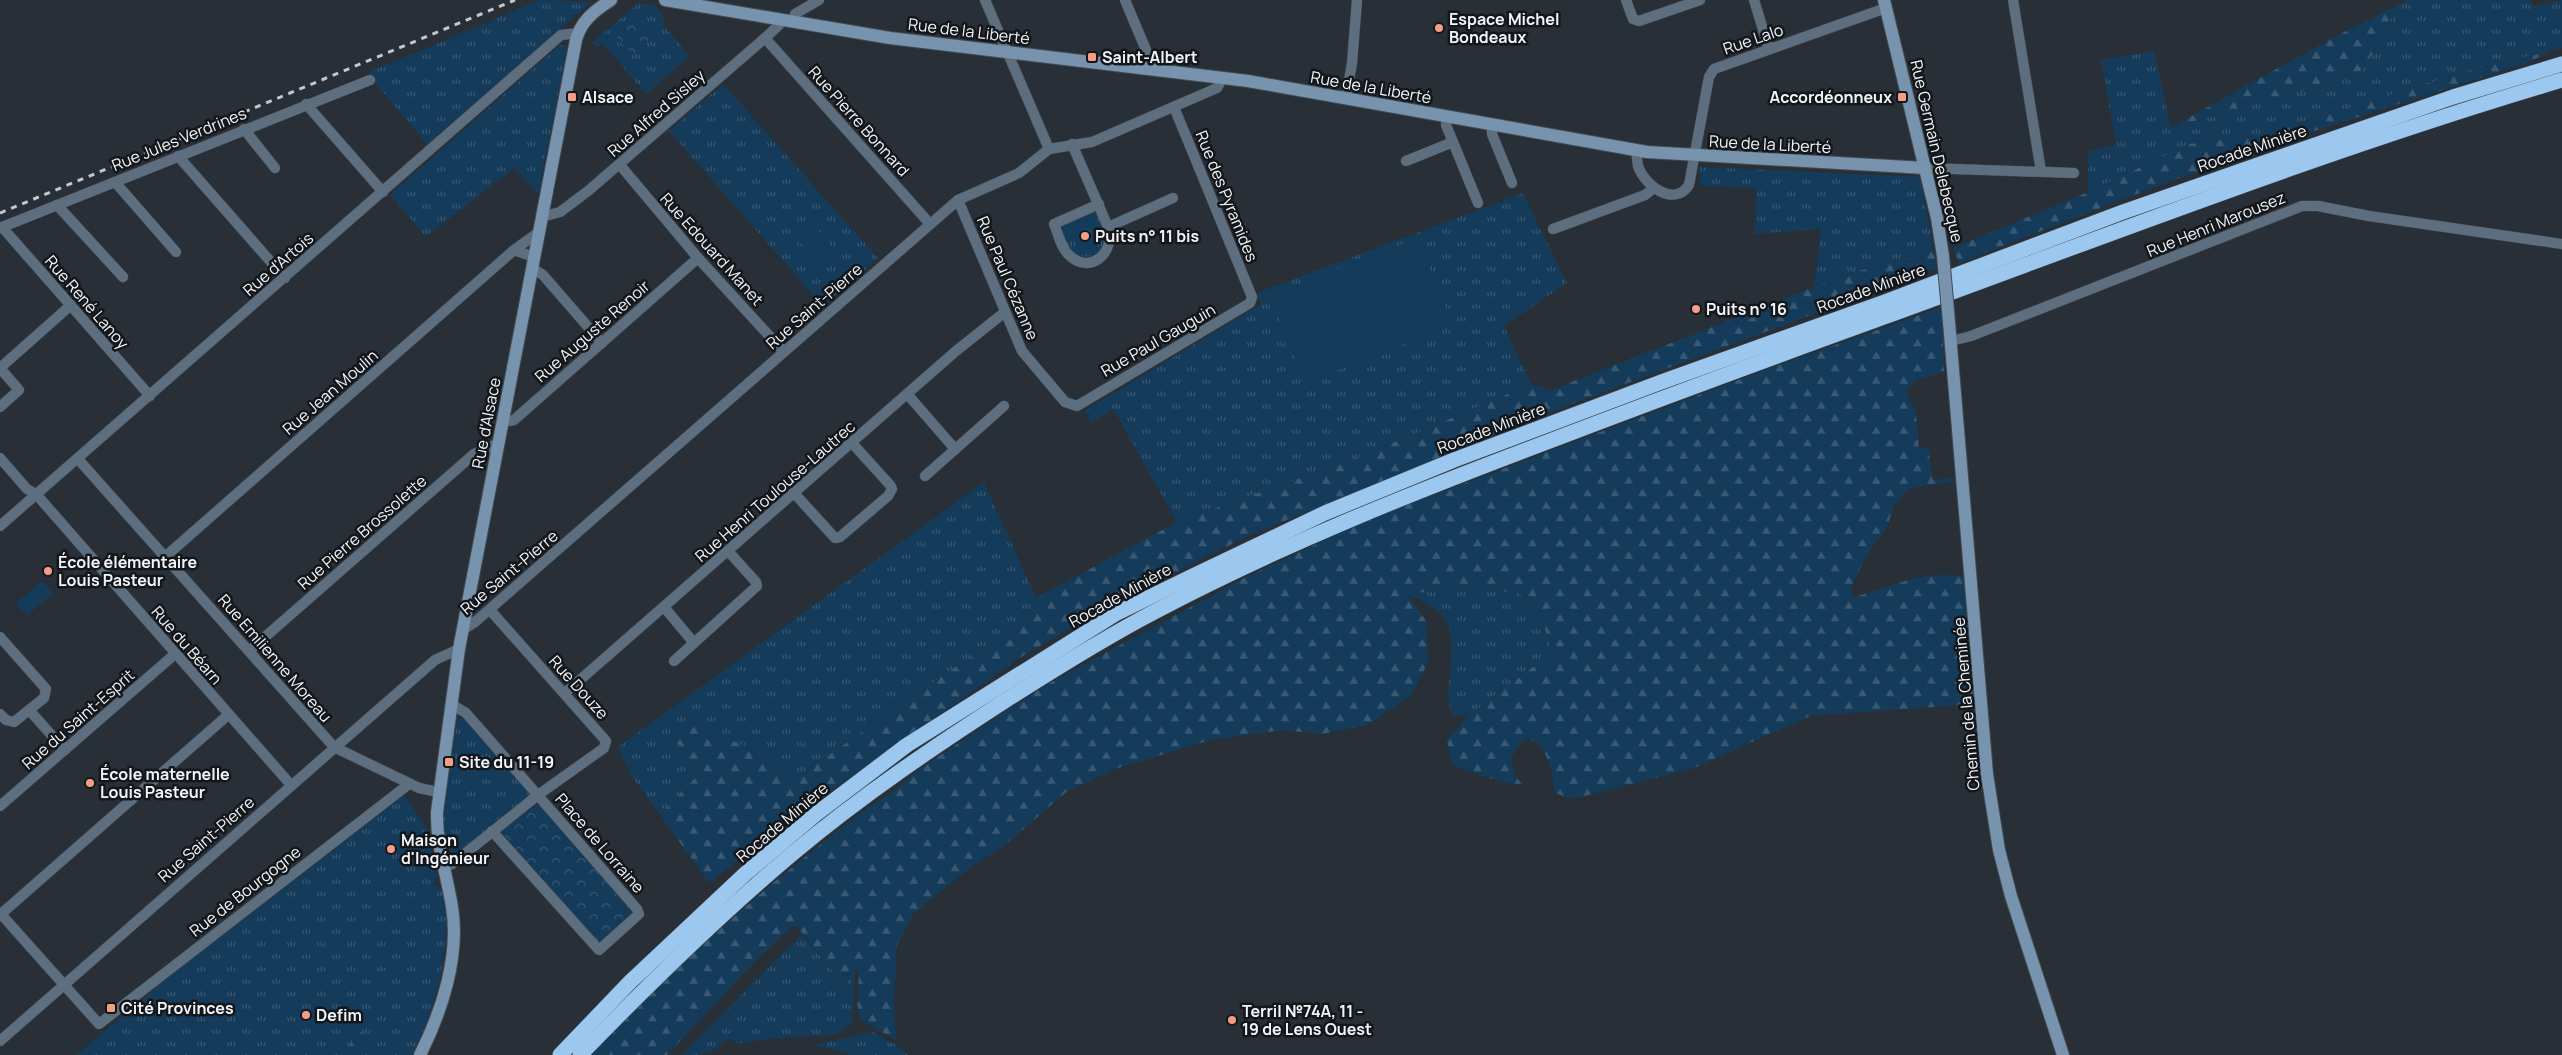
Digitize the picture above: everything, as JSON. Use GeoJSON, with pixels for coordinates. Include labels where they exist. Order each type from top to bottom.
{"type":"FeatureCollection","features":[{"type":"Feature","properties":{"kind":"highway","name":"Rocade Minière"},"geometry":{"type":"LineString","coordinates":[[560,1055],[630,982],[732,886],[816,814],[908,745],[1117,613],[1325,513],[1445,464],[2123,212],[2453,97],[2562,64]]}},
{"type":"Feature","properties":{"kind":"highway","name":"Rocade Minière"},"geometry":{"type":"LineString","coordinates":[[580,1055],[720,917],[791,855],[871,791],[960,730],[1047,674],[1160,608],[1318,533],[1452,477],[2373,138],[2562,80]]}},
{"type":"Feature","properties":{"kind":"street","name":"Rue d'Alsace"},"geometry":{"type":"LineString","coordinates":[[420,1055],[434,1027],[448,978],[453,942],[453,908],[436,826],[438,792],[459,649],[538,232],[578,33],[588,17],[611,0]]}},
{"type":"Feature","properties":{"kind":"street","name":"Rue de la Liberté"},"geometry":{"type":"LineString","coordinates":[[665,0],[890,38],[1223,78],[1636,150],[1694,156],[1926,168],[2074,173]]}},
{"type":"Feature","properties":{"kind":"street","name":"Rue Alfred Sisley"},"geometry":{"type":"LineString","coordinates":[[542,217],[560,212],[620,165],[779,26],[819,0]]}},
{"type":"Feature","properties":{"kind":"street"},"geometry":{"type":"LineString","coordinates":[[985,0],[1049,149]]}},
{"type":"Feature","properties":{"kind":"street"},"geometry":{"type":"LineString","coordinates":[[1125,0],[1154,70]]}},
{"type":"Feature","properties":{"kind":"street"},"geometry":{"type":"LineString","coordinates":[[1346,98],[1352,63],[1356,0]]}},
{"type":"Feature","properties":{"kind":"street"},"geometry":{"type":"LineString","coordinates":[[1626,0],[1633,19],[1639,21],[1700,0]]}},
{"type":"Feature","properties":{"kind":"street"},"geometry":{"type":"LineString","coordinates":[[1754,0],[1769,49]]}},
{"type":"Feature","properties":{"kind":"street"},"geometry":{"type":"LineString","coordinates":[[2013,0],[2042,172]]}},
{"type":"Feature","properties":{"kind":"street","name":"Rue Lalo"},"geometry":{"type":"LineString","coordinates":[[1654,188],[1676,195],[1684,193],[1689,185],[1711,73],[1718,66],[1769,49],[1885,4]]}},
{"type":"Feature","properties":{"kind":"street","name":"Rue Germain Delebecque"},"geometry":{"type":"LineString","coordinates":[[1885,4],[1926,168],[1942,246],[1951,341]]}},
{"type":"Feature","properties":{"kind":"street","name":"Rue d'Artois"},"geometry":{"type":"LineString","coordinates":[[0,526],[561,35],[578,33]]}},
{"type":"Feature","properties":{"kind":"street","name":"Rue Pierre Bonnard"},"geometry":{"type":"LineString","coordinates":[[765,38],[930,224]]}},
{"type":"Feature","properties":{"kind":"street","name":"Rue Saint-Pierre"},"geometry":{"type":"LineString","coordinates":[[464,629],[490,610],[958,200],[1019,173],[1049,149],[1092,142],[1217,88],[1223,78]]}},
{"type":"Feature","properties":{"kind":"street","name":"Rue Jules Verdrines"},"geometry":{"type":"LineString","coordinates":[[1,228],[306,104],[370,80]]}},
{"type":"Feature","properties":{"kind":"street"},"geometry":{"type":"LineString","coordinates":[[306,104],[383,192]]}},
{"type":"Feature","properties":{"kind":"street","name":"Rue des Pyramides"},"geometry":{"type":"LineString","coordinates":[[1174,107],[1252,297]]}},
{"type":"Feature","properties":{"kind":"street"},"geometry":{"type":"LineString","coordinates":[[1447,117],[1446,125],[1478,203]]}},
{"type":"Feature","properties":{"kind":"street"},"geometry":{"type":"LineString","coordinates":[[1492,124],[1492,134],[1512,183]]}},
{"type":"Feature","properties":{"kind":"street"},"geometry":{"type":"LineString","coordinates":[[244,129],[275,168]]}},
{"type":"Feature","properties":{"kind":"street"},"geometry":{"type":"LineString","coordinates":[[1406,161],[1453,142]]}},
{"type":"Feature","properties":{"kind":"street"},"geometry":{"type":"LineString","coordinates":[[1072,144],[1099,204],[1108,227],[1110,241],[1107,253],[1103,256],[1084,263],[1078,262],[1067,253],[1054,224],[1099,204]]}},
{"type":"Feature","properties":{"kind":"street"},"geometry":{"type":"LineString","coordinates":[[1553,229],[1645,195],[1654,188],[1638,166],[1636,150]]}},
{"type":"Feature","properties":{"kind":"street"},"geometry":{"type":"LineString","coordinates":[[178,156],[285,278]]}},
{"type":"Feature","properties":{"kind":"street","name":"Rue Edouard Manet"},"geometry":{"type":"LineString","coordinates":[[620,165],[698,258],[784,352]]}},
{"type":"Feature","properties":{"kind":"street"},"geometry":{"type":"LineString","coordinates":[[115,182],[176,252]]}},
{"type":"Feature","properties":{"kind":"street"},"geometry":{"type":"LineString","coordinates":[[1108,227],[1173,198]]}},
{"type":"Feature","properties":{"kind":"street","name":"Rue Paul Cézanne"},"geometry":{"type":"LineString","coordinates":[[958,200],[1022,350],[1066,402],[1076,406]]}},
{"type":"Feature","properties":{"kind":"street"},"geometry":{"type":"LineString","coordinates":[[57,205],[123,277]]}},
{"type":"Feature","properties":{"kind":"street","name":"Rue Henri Marousez"},"geometry":{"type":"LineString","coordinates":[[1951,341],[1971,336],[2302,206],[2318,206],[2369,216],[2562,244]]}},
{"type":"Feature","properties":{"kind":"street","name":"Rue René Lanoy"},"geometry":{"type":"LineString","coordinates":[[1,228],[150,396]]}},
{"type":"Feature","properties":{"kind":"street","name":"Rue Jean Moulin"},"geometry":{"type":"LineString","coordinates":[[166,556],[514,250],[538,232]]}},
{"type":"Feature","properties":{"kind":"street"},"geometry":{"type":"LineString","coordinates":[[514,250],[533,262],[602,343]]}},
{"type":"Feature","properties":{"kind":"street","name":"Rue Auguste Renoir"},"geometry":{"type":"LineString","coordinates":[[503,422],[514,420],[698,258]]}},
{"type":"Feature","properties":{"kind":"street","name":"Rue Paul Gauguin"},"geometry":{"type":"LineString","coordinates":[[1076,406],[1250,303],[1252,297]]}},
{"type":"Feature","properties":{"kind":"street"},"geometry":{"type":"LineString","coordinates":[[0,407],[20,390],[0,368],[71,305]]}},
{"type":"Feature","properties":{"kind":"street","name":"Rue Henri Toulouse-Lautrec"},"geometry":{"type":"LineString","coordinates":[[565,693],[908,395],[956,351],[1006,312]]}},
{"type":"Feature","properties":{"kind":"street","name":"Chemin de la Cheminée"},"geometry":{"type":"LineString","coordinates":[[1951,341],[1987,774],[1999,850],[2011,896],[2063,1055]]}},
{"type":"Feature","properties":{"kind":"street"},"geometry":{"type":"LineString","coordinates":[[908,395],[955,449]]}},
{"type":"Feature","properties":{"kind":"street"},"geometry":{"type":"LineString","coordinates":[[925,476],[1004,406]]}},
{"type":"Feature","properties":{"kind":"street"},"geometry":{"type":"LineString","coordinates":[[794,494],[835,538],[840,537],[888,496],[892,489],[890,485],[852,443]]}},
{"type":"Feature","properties":{"kind":"street","name":"Rue Pierre Brossolette"},"geometry":{"type":"LineString","coordinates":[[249,651],[474,454],[494,445],[499,445]]}},
{"type":"Feature","properties":{"kind":"street","name":"Rue du Béarn"},"geometry":{"type":"LineString","coordinates":[[0,458],[27,489],[36,494],[174,654],[291,785]]}},
{"type":"Feature","properties":{"kind":"street","name":"Rue Emilienne Moreau"},"geometry":{"type":"LineString","coordinates":[[78,458],[334,747],[426,791],[438,792]]}},
{"type":"Feature","properties":{"kind":"street"},"geometry":{"type":"LineString","coordinates":[[674,661],[755,588],[756,582],[728,552]]}},
{"type":"Feature","properties":{"kind":"street"},"geometry":{"type":"LineString","coordinates":[[664,607],[694,643]]}},
{"type":"Feature","properties":{"kind":"street","name":"Rue Douze"},"geometry":{"type":"LineString","coordinates":[[490,610],[565,693],[606,742],[604,748],[538,795]]}},
{"type":"Feature","properties":{"kind":"street"},"geometry":{"type":"LineString","coordinates":[[0,637],[46,689],[44,698],[14,722],[6,720],[0,714]]}},
{"type":"Feature","properties":{"kind":"street","name":"Rue Saint-Pierre"},"geometry":{"type":"LineString","coordinates":[[0,1041],[62,984],[434,660],[459,649]]}},
{"type":"Feature","properties":{"kind":"street","name":"Rue du Saint-Esprit"},"geometry":{"type":"LineString","coordinates":[[0,806],[174,654]]}},
{"type":"Feature","properties":{"kind":"street","name":"Place de Lorraine"},"geometry":{"type":"LineString","coordinates":[[451,704],[466,713],[637,909],[639,914],[599,950],[492,831]]}},
{"type":"Feature","properties":{"kind":"street"},"geometry":{"type":"LineString","coordinates":[[29,710],[65,750]]}},
{"type":"Feature","properties":{"kind":"street"},"geometry":{"type":"LineString","coordinates":[[62,984],[0,914],[228,715]]}},
{"type":"Feature","properties":{"kind":"street","name":"Rue de Bourgogne"},"geometry":{"type":"LineString","coordinates":[[62,984],[99,1024],[410,784]]}},
{"type":"Feature","properties":{"kind":"street"},"geometry":{"type":"LineString","coordinates":[[444,867],[452,864],[538,795]]}},
{"type":"Feature","properties":{"kind":"green space"},"geometry":{"type":"Polygon","coordinates":[[[540,0],[591,2],[427,144],[375,83],[369,72],[540,0]]]}},
{"type":"Feature","properties":{"kind":"green space"},"geometry":{"type":"Polygon","coordinates":[[[2408,0],[2530,0],[2533,6],[2562,0],[2562,48],[2467,71],[2268,133],[2190,144],[2088,192],[2088,151],[2116,145],[2101,60],[2154,51],[2171,128],[2311,88],[2362,71],[2389,25],[2395,7],[2408,0]]]}},
{"type":"Feature","properties":{"kind":"green space"},"geometry":{"type":"Polygon","coordinates":[[[639,3],[655,5],[665,19],[662,24],[690,56],[646,94],[603,44],[598,47],[593,42],[639,3]]]}},
{"type":"Feature","properties":{"kind":"green space"},"geometry":{"type":"Polygon","coordinates":[[[2395,7],[2389,25],[2363,70],[2311,88],[2170,128],[2336,36],[2395,7]]]}},
{"type":"Feature","properties":{"kind":"green space"},"geometry":{"type":"Polygon","coordinates":[[[637,17],[654,37],[632,55],[615,35],[637,17]]]}},
{"type":"Feature","properties":{"kind":"green space"},"geometry":{"type":"Polygon","coordinates":[[[560,45],[564,45],[567,48],[538,194],[514,168],[426,237],[390,195],[560,45]]]}},
{"type":"Feature","properties":{"kind":"green space"},"geometry":{"type":"Polygon","coordinates":[[[2551,51],[2527,63],[2305,134],[2165,183],[1959,263],[1953,248],[2088,192],[2190,144],[2268,133],[2467,71],[2551,51]]]}},
{"type":"Feature","properties":{"kind":"green space"},"geometry":{"type":"Polygon","coordinates":[[[723,84],[878,258],[823,306],[669,131],[723,84]]]}},
{"type":"Feature","properties":{"kind":"green space"},"geometry":{"type":"Polygon","coordinates":[[[1699,167],[1920,177],[1934,251],[1847,274],[1814,287],[1821,229],[1754,234],[1757,188],[1701,186],[1699,167]]]}},
{"type":"Feature","properties":{"kind":"green space"},"geometry":{"type":"Polygon","coordinates":[[[1523,193],[1567,283],[1504,326],[1531,384],[1362,456],[1177,522],[1113,409],[1092,422],[1084,411],[1261,304],[1257,293],[1523,193]]]}},
{"type":"Feature","properties":{"kind":"green space"},"geometry":{"type":"Polygon","coordinates":[[[1097,211],[1106,234],[1101,252],[1086,257],[1074,254],[1065,244],[1061,228],[1064,223],[1097,211]]]}},
{"type":"Feature","properties":{"kind":"green space"},"geometry":{"type":"Polygon","coordinates":[[[813,225],[838,253],[821,268],[797,239],[813,225]]]}},
{"type":"Feature","properties":{"kind":"green space"},"geometry":{"type":"Polygon","coordinates":[[[1418,238],[1453,325],[1305,383],[1271,295],[1418,238]]]}},
{"type":"Feature","properties":{"kind":"green space"},"geometry":{"type":"Polygon","coordinates":[[[1934,251],[1937,268],[1569,405],[1250,535],[1118,601],[1021,657],[791,819],[709,883],[660,815],[697,776],[677,742],[695,725],[748,747],[792,781],[949,671],[1024,624],[1036,598],[1177,522],[1362,456],[1531,384],[1551,390],[1847,274],[1934,251]]]}},
{"type":"Feature","properties":{"kind":"green space"},"geometry":{"type":"Polygon","coordinates":[[[1942,307],[1944,371],[1914,382],[1906,390],[1916,414],[1919,449],[1928,447],[1933,480],[1956,477],[1957,481],[1910,488],[1894,505],[1887,527],[1865,558],[1850,591],[1855,597],[1923,577],[1951,575],[1965,577],[1975,704],[1810,716],[1692,769],[1572,799],[1555,793],[1553,776],[1547,758],[1538,744],[1532,740],[1524,739],[1511,758],[1513,772],[1523,786],[1499,781],[1456,767],[1450,759],[1447,741],[1468,716],[1533,667],[1546,667],[1551,647],[1548,637],[1539,619],[1520,593],[1450,587],[1437,591],[1407,594],[1426,621],[1428,663],[1411,695],[1368,725],[1321,734],[1283,730],[1211,740],[1115,769],[1065,793],[1004,846],[968,869],[913,914],[897,945],[894,1002],[896,1040],[860,1020],[857,1003],[859,972],[853,967],[847,974],[847,989],[795,924],[760,956],[667,1055],[590,1055],[694,952],[774,882],[857,815],[894,791],[918,770],[1044,686],[1248,576],[1367,520],[1762,371],[1942,307]]]}},
{"type":"Feature","properties":{"kind":"green space"},"geometry":{"type":"Polygon","coordinates":[[[984,482],[1036,598],[1024,624],[949,671],[792,781],[748,747],[677,742],[697,776],[660,815],[632,777],[618,747],[984,482]]]}},
{"type":"Feature","properties":{"kind":"green space"},"geometry":{"type":"Polygon","coordinates":[[[42,581],[53,593],[27,616],[16,603],[42,581]]]}},
{"type":"Feature","properties":{"kind":"green space"},"geometry":{"type":"Polygon","coordinates":[[[1450,587],[1520,593],[1545,629],[1552,650],[1551,659],[1540,671],[1501,691],[1481,709],[1472,714],[1452,715],[1448,692],[1451,652],[1449,628],[1436,610],[1406,594],[1437,591],[1450,587]]]}},
{"type":"Feature","properties":{"kind":"green space"},"geometry":{"type":"Polygon","coordinates":[[[458,719],[464,719],[525,788],[531,798],[453,856],[447,843],[443,809],[458,719]]]}},
{"type":"Feature","properties":{"kind":"green space"},"geometry":{"type":"Polygon","coordinates":[[[404,795],[425,826],[437,876],[434,885],[441,889],[448,920],[440,979],[426,1025],[412,1055],[76,1055],[160,984],[404,795]]]}},
{"type":"Feature","properties":{"kind":"green space"},"geometry":{"type":"Polygon","coordinates":[[[536,805],[542,807],[633,910],[632,915],[602,942],[597,942],[501,832],[536,805]]]}},
{"type":"Feature","properties":{"kind":"green space"},"geometry":{"type":"Polygon","coordinates":[[[802,934],[846,988],[849,970],[853,967],[855,970],[852,1024],[835,1035],[777,1038],[742,1043],[736,1043],[731,1039],[722,1042],[719,1048],[700,1055],[682,1055],[802,934]]]}},
{"type":"Feature","properties":{"kind":"green space"},"geometry":{"type":"Polygon","coordinates":[[[363,1032],[360,1055],[346,1055],[354,1034],[363,1032]]]}},
{"type":"Feature","properties":{"kind":"green space"},"geometry":{"type":"Polygon","coordinates":[[[873,1032],[899,1047],[908,1055],[853,1055],[815,1045],[873,1032]]]}},
{"type":"Feature","properties":{"kind":"railway"},"geometry":{"type":"LineString","coordinates":[[0,213],[515,0]]}},
{"type":"Feature","properties":{"kind":"place","name":"Espace Michel Bondeaux"},"geometry":{"type":"Point","coordinates":[1439,28]}},
{"type":"Feature","properties":{"kind":"place","name":"Saint-Albert"},"geometry":{"type":"Point","coordinates":[1092,57]}},
{"type":"Feature","properties":{"kind":"place","name":"Alsace"},"geometry":{"type":"Point","coordinates":[572,97]}},
{"type":"Feature","properties":{"kind":"place","name":"Accordéonneux"},"geometry":{"type":"Point","coordinates":[1902,97]}},
{"type":"Feature","properties":{"kind":"place","name":"Puits n° 11 bis"},"geometry":{"type":"Point","coordinates":[1085,236]}},
{"type":"Feature","properties":{"kind":"place","name":"Puits n° 16"},"geometry":{"type":"Point","coordinates":[1696,309]}},
{"type":"Feature","properties":{"kind":"place","name":"École élémentaire Louis Pasteur"},"geometry":{"type":"Point","coordinates":[48,571]}},
{"type":"Feature","properties":{"kind":"place","name":"Site du 11-19"},"geometry":{"type":"Point","coordinates":[449,762]}},
{"type":"Feature","properties":{"kind":"place","name":"École maternelle Louis Pasteur"},"geometry":{"type":"Point","coordinates":[90,783]}},
{"type":"Feature","properties":{"kind":"place","name":"Maison d'Ingénieur"},"geometry":{"type":"Point","coordinates":[391,849]}},
{"type":"Feature","properties":{"kind":"place","name":"Cité Provinces"},"geometry":{"type":"Point","coordinates":[111,1008]}},
{"type":"Feature","properties":{"kind":"place","name":"Defim"},"geometry":{"type":"Point","coordinates":[306,1015]}},
{"type":"Feature","properties":{"kind":"place","name":"Terril №74A, 11 - 19 de Lens Ouest"},"geometry":{"type":"Point","coordinates":[1232,1020]}}]}
